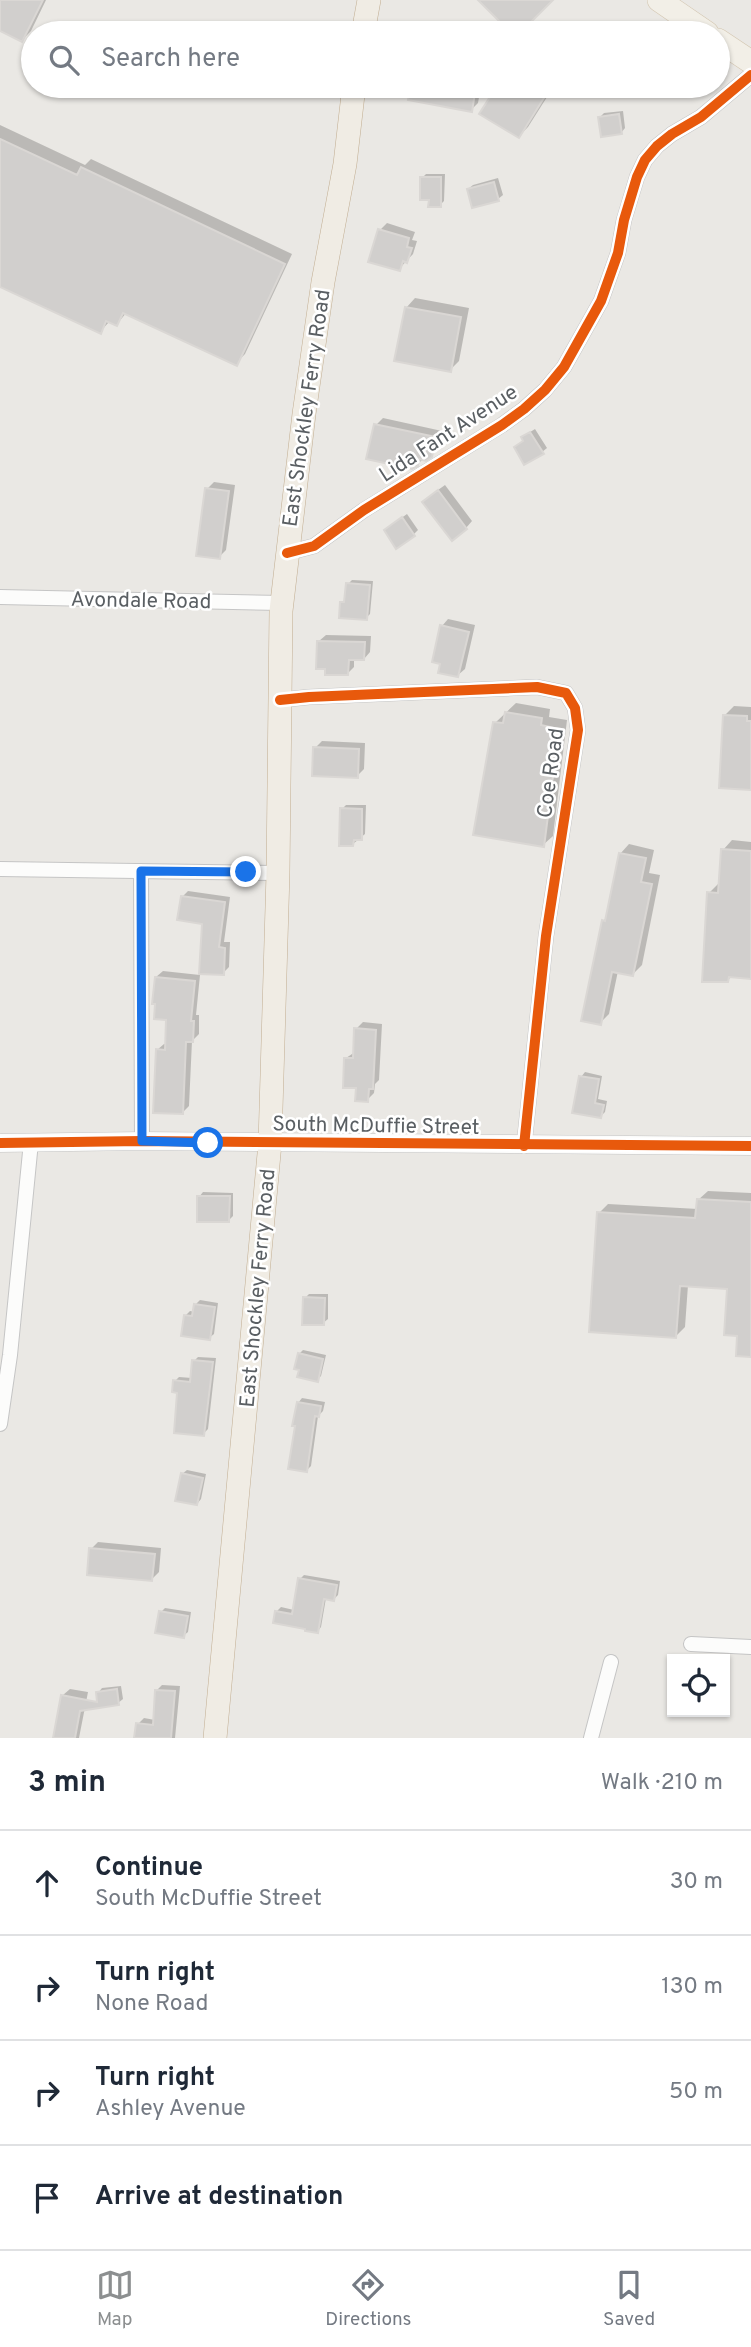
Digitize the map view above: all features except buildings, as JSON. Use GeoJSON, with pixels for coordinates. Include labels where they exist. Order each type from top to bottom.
{"type":"FeatureCollection","features":[{"type":"Feature","properties":{"kind":"highway"},"geometry":{"type":"LineString","coordinates":[[365,21],[369,0]]}},
{"type":"Feature","properties":{"kind":"highway","name":"East Shockley Ferry Road"},"geometry":{"type":"LineString","coordinates":[[215,1738],[270,1143],[282,603],[306,397],[323,282],[345,164],[353,98]]}},
{"type":"Feature","properties":{"kind":"main road"},"geometry":{"type":"LineString","coordinates":[[659,0],[690,21]]}},
{"type":"Feature","properties":{"kind":"main road"},"geometry":{"type":"LineString","coordinates":[[730,48],[751,62]]}},
{"type":"Feature","properties":{"kind":"street","name":"Lida Fant Avenue"},"geometry":{"type":"LineString","coordinates":[[730,93],[751,75]]}},
{"type":"Feature","properties":{"kind":"street","name":"Lida Fant Avenue"},"geometry":{"type":"LineString","coordinates":[[287,553],[314,546],[364,510],[502,425],[545,390],[564,367],[601,302],[618,253],[624,220],[637,177],[645,160],[672,134],[701,117],[724,98]]}},
{"type":"Feature","properties":{"kind":"street","name":"Avondale Road"},"geometry":{"type":"LineString","coordinates":[[0,597],[282,603]]}},
{"type":"Feature","properties":{"kind":"street","name":"Coe Road"},"geometry":{"type":"LineString","coordinates":[[281,700],[537,687],[566,693],[575,708],[578,730],[546,936],[524,1146]]}},
{"type":"Feature","properties":{"kind":"street"},"geometry":{"type":"LineString","coordinates":[[0,869],[278,873]]}},
{"type":"Feature","properties":{"kind":"street"},"geometry":{"type":"LineString","coordinates":[[141,871],[142,1141]]}},
{"type":"Feature","properties":{"kind":"street","name":"South McDuffie Street"},"geometry":{"type":"LineString","coordinates":[[0,1143],[142,1141],[751,1146]]}},
{"type":"Feature","properties":{"kind":"street"},"geometry":{"type":"LineString","coordinates":[[0,1423],[10,1355],[31,1142]]}},
{"type":"Feature","properties":{"kind":"street"},"geometry":{"type":"LineString","coordinates":[[691,1644],[751,1647]]}},
{"type":"Feature","properties":{"kind":"street"},"geometry":{"type":"LineString","coordinates":[[591,1738],[611,1662]]}},
{"type":"Feature","properties":{"kind":"cycle path"},"geometry":{"type":"LineString","coordinates":[[730,93],[751,75]]}},
{"type":"Feature","properties":{"kind":"cycle path"},"geometry":{"type":"LineString","coordinates":[[287,553],[314,546],[364,510],[502,425],[545,390],[564,367],[601,301],[618,253],[624,220],[637,177],[645,160],[672,134],[701,117],[724,98]]}},
{"type":"Feature","properties":{"kind":"cycle path"},"geometry":{"type":"LineString","coordinates":[[280,700],[537,687],[566,693],[575,708],[578,730],[546,936],[524,1146]]}},
{"type":"Feature","properties":{"kind":"cycle path"},"geometry":{"type":"LineString","coordinates":[[0,1143],[142,1141],[751,1146]]}},
{"type":"Feature","properties":{"kind":"route"},"geometry":{"type":"LineString","coordinates":[[208,1143],[142,1141],[141,871],[246,872]]}}]}
